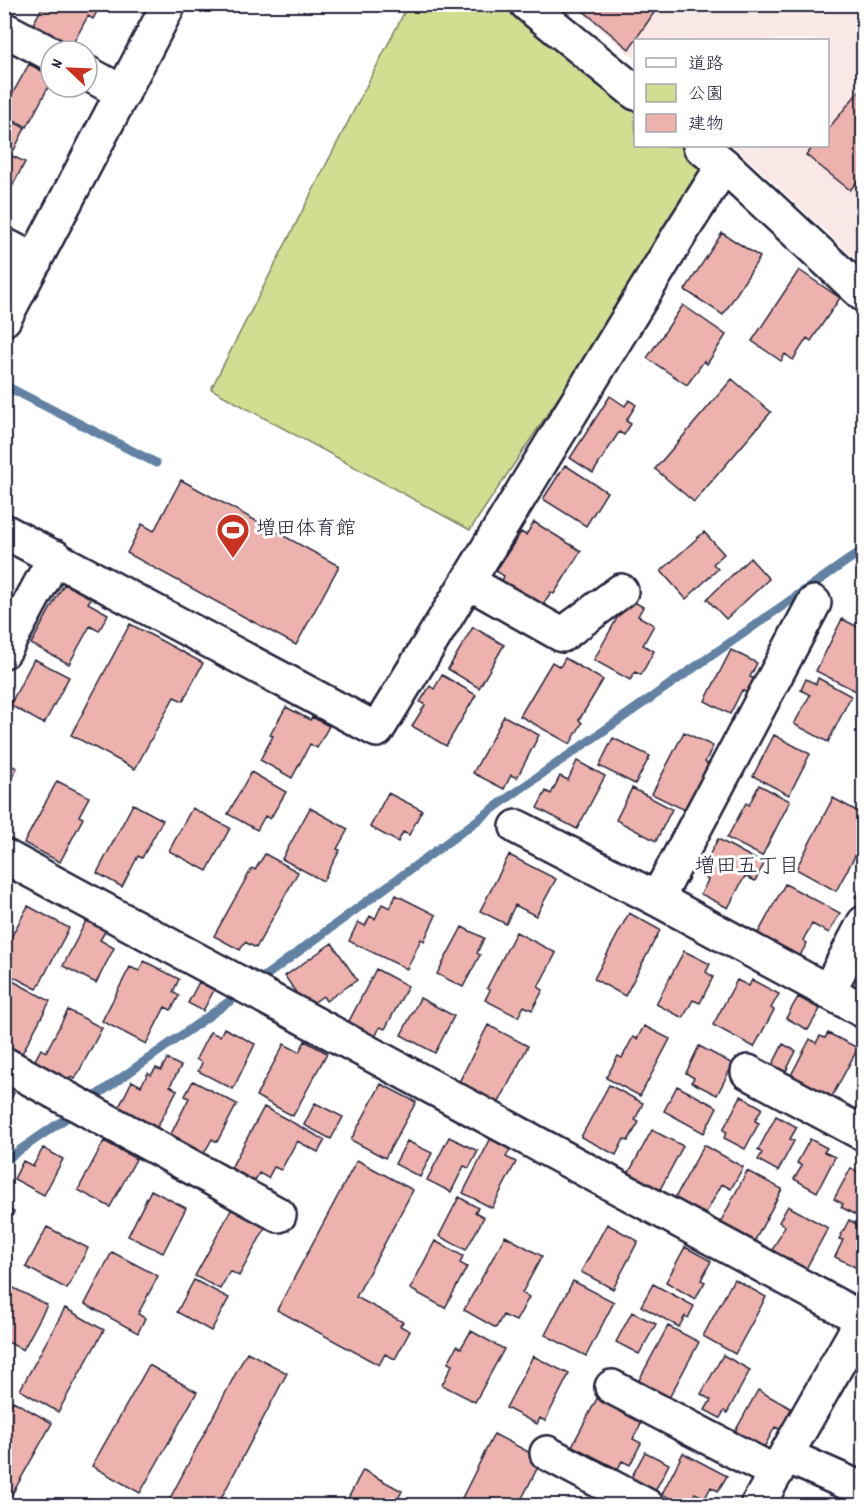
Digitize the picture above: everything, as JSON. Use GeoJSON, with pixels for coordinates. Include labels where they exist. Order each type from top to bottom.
{"type":"FeatureCollection","features":[{"type":"Feature","properties":{"kind":"street"},"geometry":{"type":"LineString","coordinates":[[4,320],[169,4]]}},
{"type":"Feature","properties":{"kind":"street"},"geometry":{"type":"LineString","coordinates":[[527,4],[634,91]]}},
{"type":"Feature","properties":{"kind":"street"},"geometry":{"type":"LineString","coordinates":[[4,29],[39,48]]}},
{"type":"Feature","properties":{"kind":"street"},"geometry":{"type":"LineString","coordinates":[[99,80],[123,93]]}},
{"type":"Feature","properties":{"kind":"street"},"geometry":{"type":"LineString","coordinates":[[4,531],[377,730],[680,234],[712,155],[864,295]]}},
{"type":"Feature","properties":{"kind":"street"},"geometry":{"type":"LineString","coordinates":[[4,245],[35,261]]}},
{"type":"Feature","properties":{"kind":"street"},"geometry":{"type":"LineString","coordinates":[[4,651],[55,557]]}},
{"type":"Feature","properties":{"kind":"street"},"geometry":{"type":"LineString","coordinates":[[468,582],[562,635],[621,591]]}},
{"type":"Feature","properties":{"kind":"street"},"geometry":{"type":"LineString","coordinates":[[657,899],[814,603]]}},
{"type":"Feature","properties":{"kind":"street"},"geometry":{"type":"LineString","coordinates":[[517,827],[657,899],[864,1011]]}},
{"type":"Feature","properties":{"kind":"street"},"geometry":{"type":"LineString","coordinates":[[4,856],[863,1318],[757,1506]]}},
{"type":"Feature","properties":{"kind":"street"},"geometry":{"type":"LineString","coordinates":[[828,992],[864,923]]}},
{"type":"Feature","properties":{"kind":"street"},"geometry":{"type":"LineString","coordinates":[[4,1064],[279,1215]]}},
{"type":"Feature","properties":{"kind":"street"},"geometry":{"type":"LineString","coordinates":[[748,1072],[864,1134]]}},
{"type":"Feature","properties":{"kind":"street"},"geometry":{"type":"LineString","coordinates":[[612,1387],[781,1465],[864,1490]]}},
{"type":"Feature","properties":{"kind":"street"},"geometry":{"type":"LineString","coordinates":[[547,1453],[647,1506]]}},
{"type":"Feature","properties":{"kind":"shaded area"},"geometry":{"type":"Polygon","coordinates":[[[574,5],[863,5],[863,266],[735,147],[829,147],[829,39],[634,39],[634,58],[574,5]]]}},
{"type":"Feature","properties":{"kind":"green space"},"geometry":{"type":"Polygon","coordinates":[[[408,5],[506,5],[634,106],[634,147],[684,147],[712,168],[470,530],[211,389],[408,5]]]}},
{"type":"Feature","properties":{"kind":"building"},"geometry":{"type":"Polygon","coordinates":[[[44,4],[98,4],[100,6],[93,19],[88,16],[75,39],[56,39],[32,26],[44,4]]]}},
{"type":"Feature","properties":{"kind":"building"},"geometry":{"type":"Polygon","coordinates":[[[575,4],[660,4],[629,49],[575,4]]]}},
{"type":"Feature","properties":{"kind":"building"},"geometry":{"type":"Polygon","coordinates":[[[29,64],[39,69],[39,99],[42,99],[27,127],[4,115],[4,109],[29,64]]]}},
{"type":"Feature","properties":{"kind":"building"},"geometry":{"type":"Polygon","coordinates":[[[864,85],[864,174],[850,190],[806,155],[813,147],[829,147],[829,128],[864,85]]]}},
{"type":"Feature","properties":{"kind":"building"},"geometry":{"type":"Polygon","coordinates":[[[4,117],[25,128],[14,150],[4,145],[4,117]]]}},
{"type":"Feature","properties":{"kind":"building"},"geometry":{"type":"Polygon","coordinates":[[[6,153],[25,162],[4,202],[4,156],[6,153]]]}},
{"type":"Feature","properties":{"kind":"building"},"geometry":{"type":"Polygon","coordinates":[[[722,233],[760,257],[723,315],[685,290],[722,233]]]}},
{"type":"Feature","properties":{"kind":"building"},"geometry":{"type":"Polygon","coordinates":[[[799,270],[840,298],[811,341],[807,338],[793,360],[785,354],[781,361],[752,341],[799,270]]]}},
{"type":"Feature","properties":{"kind":"building"},"geometry":{"type":"Polygon","coordinates":[[[683,305],[726,335],[707,364],[704,361],[687,385],[647,358],[683,305]]]}},
{"type":"Feature","properties":{"kind":"building"},"geometry":{"type":"Polygon","coordinates":[[[732,379],[771,412],[694,502],[655,469],[732,379]]]}},
{"type":"Feature","properties":{"kind":"building"},"geometry":{"type":"Polygon","coordinates":[[[610,396],[625,406],[629,400],[636,405],[626,421],[631,424],[624,435],[619,432],[593,473],[570,458],[610,396]]]}},
{"type":"Feature","properties":{"kind":"building"},"geometry":{"type":"Polygon","coordinates":[[[565,465],[607,492],[586,526],[543,499],[565,465]]]}},
{"type":"Feature","properties":{"kind":"building","name":"増田体育館"},"geometry":{"type":"Polygon","coordinates":[[[181,480],[339,566],[296,645],[127,553],[142,524],[154,531],[181,480]]]}},
{"type":"Feature","properties":{"kind":"building"},"geometry":{"type":"Polygon","coordinates":[[[534,522],[581,551],[554,594],[551,592],[542,606],[502,581],[504,576],[496,571],[521,532],[526,535],[534,522]]]}},
{"type":"Feature","properties":{"kind":"building"},"geometry":{"type":"Polygon","coordinates":[[[704,532],[724,554],[713,564],[718,569],[686,599],[661,571],[704,532]]]}},
{"type":"Feature","properties":{"kind":"building"},"geometry":{"type":"Polygon","coordinates":[[[750,558],[769,579],[726,619],[707,599],[750,558]]]}},
{"type":"Feature","properties":{"kind":"building"},"geometry":{"type":"Polygon","coordinates":[[[64,584],[91,598],[88,603],[108,614],[99,631],[90,626],[69,664],[31,644],[64,584]]]}},
{"type":"Feature","properties":{"kind":"building"},"geometry":{"type":"Polygon","coordinates":[[[631,600],[643,607],[638,616],[654,625],[643,645],[654,651],[641,675],[635,672],[630,680],[594,660],[622,609],[625,611],[631,600]]]}},
{"type":"Feature","properties":{"kind":"building"},"geometry":{"type":"Polygon","coordinates":[[[842,619],[864,630],[864,681],[858,692],[816,671],[842,619]]]}},
{"type":"Feature","properties":{"kind":"building"},"geometry":{"type":"Polygon","coordinates":[[[130,624],[203,663],[183,701],[174,697],[135,769],[71,735],[130,624]]]}},
{"type":"Feature","properties":{"kind":"building"},"geometry":{"type":"Polygon","coordinates":[[[473,627],[504,645],[479,688],[448,669],[473,627]]]}},
{"type":"Feature","properties":{"kind":"building"},"geometry":{"type":"Polygon","coordinates":[[[731,650],[757,663],[750,677],[754,679],[747,693],[742,690],[730,714],[705,701],[731,650]]]}},
{"type":"Feature","properties":{"kind":"building"},"geometry":{"type":"Polygon","coordinates":[[[565,658],[603,680],[579,720],[582,723],[570,744],[520,716],[552,662],[560,667],[565,658]]]}},
{"type":"Feature","properties":{"kind":"building"},"geometry":{"type":"Polygon","coordinates":[[[34,659],[69,677],[44,724],[10,705],[34,659]]]}},
{"type":"Feature","properties":{"kind":"building"},"geometry":{"type":"Polygon","coordinates":[[[442,675],[476,695],[446,746],[412,726],[425,705],[420,702],[430,686],[434,689],[442,675]]]}},
{"type":"Feature","properties":{"kind":"building"},"geometry":{"type":"Polygon","coordinates":[[[818,678],[851,696],[828,742],[794,724],[810,695],[801,690],[806,679],[816,684],[818,678]]]}},
{"type":"Feature","properties":{"kind":"building"},"geometry":{"type":"Polygon","coordinates":[[[286,707],[310,720],[312,717],[329,726],[317,748],[310,744],[292,778],[260,760],[273,736],[270,735],[286,707]]]}},
{"type":"Feature","properties":{"kind":"building"},"geometry":{"type":"Polygon","coordinates":[[[504,716],[539,735],[517,778],[511,775],[504,789],[473,773],[504,716]]]}},
{"type":"Feature","properties":{"kind":"building"},"geometry":{"type":"Polygon","coordinates":[[[684,732],[713,746],[705,762],[710,766],[687,811],[652,794],[684,732]]]}},
{"type":"Feature","properties":{"kind":"building"},"geometry":{"type":"Polygon","coordinates":[[[774,735],[810,754],[789,795],[753,776],[774,735]]]}},
{"type":"Feature","properties":{"kind":"building"},"geometry":{"type":"Polygon","coordinates":[[[613,738],[650,756],[635,784],[599,766],[613,738]]]}},
{"type":"Feature","properties":{"kind":"building"},"geometry":{"type":"Polygon","coordinates":[[[577,761],[605,776],[577,829],[537,808],[546,791],[551,794],[560,776],[568,780],[577,761]]]}},
{"type":"Feature","properties":{"kind":"building"},"geometry":{"type":"Polygon","coordinates":[[[4,762],[17,768],[4,792],[4,762]]]}},
{"type":"Feature","properties":{"kind":"building"},"geometry":{"type":"Polygon","coordinates":[[[251,772],[286,792],[270,819],[265,816],[257,830],[228,814],[251,772]]]}},
{"type":"Feature","properties":{"kind":"building"},"geometry":{"type":"Polygon","coordinates":[[[57,781],[89,797],[79,816],[83,818],[60,862],[24,843],[57,781]]]}},
{"type":"Feature","properties":{"kind":"building"},"geometry":{"type":"Polygon","coordinates":[[[759,785],[790,801],[762,856],[727,838],[746,803],[749,805],[759,785]]]}},
{"type":"Feature","properties":{"kind":"building"},"geometry":{"type":"Polygon","coordinates":[[[632,788],[672,809],[656,841],[616,820],[632,788]]]}},
{"type":"Feature","properties":{"kind":"building"},"geometry":{"type":"Polygon","coordinates":[[[388,793],[422,810],[409,835],[403,832],[398,842],[370,827],[388,793]]]}},
{"type":"Feature","properties":{"kind":"building"},"geometry":{"type":"Polygon","coordinates":[[[833,798],[864,815],[864,839],[836,891],[796,869],[833,798]]]}},
{"type":"Feature","properties":{"kind":"building"},"geometry":{"type":"Polygon","coordinates":[[[133,804],[163,820],[142,858],[138,856],[122,887],[97,873],[133,804]]]}},
{"type":"Feature","properties":{"kind":"building"},"geometry":{"type":"Polygon","coordinates":[[[192,808],[230,828],[207,871],[169,851],[192,808]]]}},
{"type":"Feature","properties":{"kind":"building"},"geometry":{"type":"Polygon","coordinates":[[[310,808],[348,829],[337,849],[340,850],[323,881],[282,859],[310,808]]]}},
{"type":"Feature","properties":{"kind":"building"},"geometry":{"type":"Polygon","coordinates":[[[718,839],[764,864],[755,881],[745,876],[728,908],[701,894],[708,880],[699,874],[718,839]]]}},
{"type":"Feature","properties":{"kind":"building"},"geometry":{"type":"Polygon","coordinates":[[[265,854],[298,872],[256,948],[245,942],[240,950],[214,936],[252,868],[255,870],[265,854]]]}},
{"type":"Feature","properties":{"kind":"building"},"geometry":{"type":"Polygon","coordinates":[[[509,855],[556,879],[536,916],[515,905],[506,924],[480,911],[509,855]]]}},
{"type":"Feature","properties":{"kind":"building"},"geometry":{"type":"Polygon","coordinates":[[[864,880],[864,901],[855,897],[864,880]]]}},
{"type":"Feature","properties":{"kind":"building"},"geometry":{"type":"Polygon","coordinates":[[[785,884],[840,913],[829,933],[812,924],[803,940],[807,943],[798,959],[756,937],[785,884]]]}},
{"type":"Feature","properties":{"kind":"building"},"geometry":{"type":"Polygon","coordinates":[[[396,895],[436,915],[424,941],[421,939],[407,969],[349,941],[358,922],[365,926],[370,916],[375,919],[382,904],[390,908],[396,895]]]}},
{"type":"Feature","properties":{"kind":"building"},"geometry":{"type":"Polygon","coordinates":[[[28,906],[69,928],[37,989],[4,972],[4,950],[28,906]]]}},
{"type":"Feature","properties":{"kind":"building"},"geometry":{"type":"Polygon","coordinates":[[[629,913],[660,930],[625,996],[594,979],[629,913]]]}},
{"type":"Feature","properties":{"kind":"building"},"geometry":{"type":"Polygon","coordinates":[[[87,919],[106,930],[100,940],[114,948],[96,983],[63,966],[87,919]]]}},
{"type":"Feature","properties":{"kind":"building"},"geometry":{"type":"Polygon","coordinates":[[[462,927],[484,938],[477,953],[480,955],[463,987],[437,974],[462,927]]]}},
{"type":"Feature","properties":{"kind":"building"},"geometry":{"type":"Polygon","coordinates":[[[516,932],[556,953],[538,987],[543,990],[532,1010],[524,1006],[518,1017],[485,1000],[490,990],[487,988],[516,932]]]}},
{"type":"Feature","properties":{"kind":"building"},"geometry":{"type":"Polygon","coordinates":[[[332,943],[357,980],[326,1001],[323,996],[306,1008],[285,976],[332,943]]]}},
{"type":"Feature","properties":{"kind":"building"},"geometry":{"type":"Polygon","coordinates":[[[864,946],[864,996],[848,988],[864,946]]]}},
{"type":"Feature","properties":{"kind":"building"},"geometry":{"type":"Polygon","coordinates":[[[684,951],[710,964],[706,972],[713,977],[700,1003],[693,1000],[683,1018],[656,1004],[684,951]]]}},
{"type":"Feature","properties":{"kind":"building"},"geometry":{"type":"Polygon","coordinates":[[[144,961],[179,979],[173,992],[179,996],[171,1010],[165,1007],[146,1044],[102,1021],[130,967],[139,971],[144,961]]]}},
{"type":"Feature","properties":{"kind":"building"},"geometry":{"type":"Polygon","coordinates":[[[376,969],[408,986],[385,1029],[380,1027],[374,1039],[347,1025],[376,969]]]}},
{"type":"Feature","properties":{"kind":"building"},"geometry":{"type":"Polygon","coordinates":[[[9,979],[50,1001],[19,1059],[4,1051],[4,988],[9,979]]]}},
{"type":"Feature","properties":{"kind":"building"},"geometry":{"type":"Polygon","coordinates":[[[737,980],[749,986],[752,980],[779,994],[771,1008],[774,1010],[754,1047],[713,1025],[737,980]]]}},
{"type":"Feature","properties":{"kind":"building"},"geometry":{"type":"Polygon","coordinates":[[[199,982],[214,990],[203,1011],[188,1003],[199,982]]]}},
{"type":"Feature","properties":{"kind":"building"},"geometry":{"type":"Polygon","coordinates":[[[798,997],[820,1009],[808,1030],[786,1018],[798,997]]]}},
{"type":"Feature","properties":{"kind":"building"},"geometry":{"type":"Polygon","coordinates":[[[420,998],[454,1016],[435,1053],[401,1035],[420,998]]]}},
{"type":"Feature","properties":{"kind":"building"},"geometry":{"type":"Polygon","coordinates":[[[68,1010],[102,1028],[75,1079],[70,1077],[65,1085],[34,1062],[41,1049],[46,1052],[68,1010]]]}},
{"type":"Feature","properties":{"kind":"building"},"geometry":{"type":"Polygon","coordinates":[[[488,1025],[528,1046],[496,1108],[456,1088],[488,1025]]]}},
{"type":"Feature","properties":{"kind":"building"},"geometry":{"type":"Polygon","coordinates":[[[644,1026],[670,1039],[640,1096],[606,1078],[618,1056],[622,1058],[633,1037],[637,1039],[644,1026]]]}},
{"type":"Feature","properties":{"kind":"building"},"geometry":{"type":"Polygon","coordinates":[[[224,1028],[255,1044],[233,1089],[198,1071],[202,1063],[196,1059],[210,1032],[220,1036],[224,1028]]]}},
{"type":"Feature","properties":{"kind":"building"},"geometry":{"type":"Polygon","coordinates":[[[828,1033],[858,1048],[830,1100],[789,1079],[810,1039],[816,1043],[820,1036],[825,1038],[828,1033]]]}},
{"type":"Feature","properties":{"kind":"building"},"geometry":{"type":"Polygon","coordinates":[[[305,1041],[327,1053],[293,1116],[256,1096],[284,1044],[299,1052],[305,1041]]]}},
{"type":"Feature","properties":{"kind":"building"},"geometry":{"type":"Polygon","coordinates":[[[783,1044],[796,1051],[783,1077],[770,1070],[783,1044]]]}},
{"type":"Feature","properties":{"kind":"building"},"geometry":{"type":"Polygon","coordinates":[[[699,1046],[733,1064],[717,1095],[691,1082],[694,1078],[686,1073],[699,1046]]]}},
{"type":"Feature","properties":{"kind":"building"},"geometry":{"type":"Polygon","coordinates":[[[167,1059],[181,1066],[170,1086],[177,1090],[155,1131],[127,1116],[129,1113],[119,1107],[132,1081],[141,1086],[148,1073],[151,1075],[156,1068],[161,1070],[167,1059]]]}},
{"type":"Feature","properties":{"kind":"building"},"geometry":{"type":"Polygon","coordinates":[[[193,1081],[237,1104],[217,1142],[212,1139],[202,1157],[178,1144],[180,1139],[171,1134],[189,1098],[185,1096],[193,1081]]]}},
{"type":"Feature","properties":{"kind":"building"},"geometry":{"type":"Polygon","coordinates":[[[381,1084],[416,1102],[385,1158],[351,1140],[381,1084]]]}},
{"type":"Feature","properties":{"kind":"building"},"geometry":{"type":"Polygon","coordinates":[[[609,1085],[643,1103],[635,1120],[639,1122],[628,1141],[624,1139],[616,1155],[581,1137],[609,1085]]]}},
{"type":"Feature","properties":{"kind":"building"},"geometry":{"type":"Polygon","coordinates":[[[677,1086],[717,1107],[704,1133],[664,1111],[677,1086]]]}},
{"type":"Feature","properties":{"kind":"building"},"geometry":{"type":"Polygon","coordinates":[[[4,1088],[14,1093],[4,1110],[4,1088]]]}},
{"type":"Feature","properties":{"kind":"building"},"geometry":{"type":"Polygon","coordinates":[[[864,1095],[864,1116],[855,1111],[864,1095]]]}},
{"type":"Feature","properties":{"kind":"building"},"geometry":{"type":"Polygon","coordinates":[[[741,1096],[762,1108],[755,1121],[759,1123],[745,1149],[724,1138],[727,1132],[723,1130],[741,1096]]]}},
{"type":"Feature","properties":{"kind":"building"},"geometry":{"type":"Polygon","coordinates":[[[315,1103],[343,1117],[331,1139],[304,1125],[315,1103]]]}},
{"type":"Feature","properties":{"kind":"building"},"geometry":{"type":"Polygon","coordinates":[[[264,1107],[325,1140],[318,1152],[297,1141],[281,1170],[274,1167],[268,1178],[259,1173],[250,1190],[226,1177],[264,1107]]]}},
{"type":"Feature","properties":{"kind":"building"},"geometry":{"type":"Polygon","coordinates":[[[776,1116],[797,1127],[790,1139],[794,1141],[778,1171],[758,1160],[762,1153],[758,1150],[776,1116]]]}},
{"type":"Feature","properties":{"kind":"building"},"geometry":{"type":"Polygon","coordinates":[[[652,1130],[683,1146],[657,1195],[626,1178],[652,1130]]]}},
{"type":"Feature","properties":{"kind":"building"},"geometry":{"type":"Polygon","coordinates":[[[493,1134],[513,1144],[506,1157],[516,1162],[492,1208],[463,1193],[493,1134]]]}},
{"type":"Feature","properties":{"kind":"building"},"geometry":{"type":"Polygon","coordinates":[[[449,1137],[478,1151],[469,1168],[464,1166],[451,1192],[427,1180],[449,1137]]]}},
{"type":"Feature","properties":{"kind":"building"},"geometry":{"type":"Polygon","coordinates":[[[810,1139],[827,1148],[824,1152],[835,1157],[817,1192],[794,1179],[802,1166],[797,1163],[810,1139]]]}},
{"type":"Feature","properties":{"kind":"building"},"geometry":{"type":"Polygon","coordinates":[[[104,1141],[136,1159],[110,1207],[78,1190],[104,1141]]]}},
{"type":"Feature","properties":{"kind":"building"},"geometry":{"type":"Polygon","coordinates":[[[407,1141],[432,1153],[420,1177],[395,1164],[407,1141]]]}},
{"type":"Feature","properties":{"kind":"building"},"geometry":{"type":"Polygon","coordinates":[[[704,1145],[743,1167],[731,1189],[722,1184],[700,1224],[670,1207],[704,1145]]]}},
{"type":"Feature","properties":{"kind":"building"},"geometry":{"type":"Polygon","coordinates":[[[43,1148],[63,1159],[44,1195],[14,1179],[23,1161],[33,1166],[43,1148]]]}},
{"type":"Feature","properties":{"kind":"building"},"geometry":{"type":"Polygon","coordinates":[[[357,1160],[413,1190],[356,1297],[403,1322],[400,1326],[410,1331],[395,1359],[385,1354],[379,1365],[277,1310],[357,1160]]]}},
{"type":"Feature","properties":{"kind":"building"},"geometry":{"type":"Polygon","coordinates":[[[851,1168],[864,1175],[864,1210],[859,1217],[841,1207],[843,1204],[834,1199],[851,1168]]]}},
{"type":"Feature","properties":{"kind":"building"},"geometry":{"type":"Polygon","coordinates":[[[747,1171],[782,1189],[754,1242],[740,1235],[717,1229],[747,1171]]]}},
{"type":"Feature","properties":{"kind":"building"},"geometry":{"type":"Polygon","coordinates":[[[151,1190],[186,1208],[163,1253],[128,1236],[151,1190]]]}},
{"type":"Feature","properties":{"kind":"building"},"geometry":{"type":"Polygon","coordinates":[[[459,1197],[478,1208],[475,1212],[484,1217],[466,1250],[439,1236],[459,1197]]]}},
{"type":"Feature","properties":{"kind":"building"},"geometry":{"type":"Polygon","coordinates":[[[235,1203],[269,1221],[239,1276],[230,1271],[220,1289],[195,1276],[235,1203]]]}},
{"type":"Feature","properties":{"kind":"building"},"geometry":{"type":"Polygon","coordinates":[[[788,1206],[828,1228],[801,1278],[767,1260],[785,1226],[779,1222],[788,1206]]]}},
{"type":"Feature","properties":{"kind":"building"},"geometry":{"type":"Polygon","coordinates":[[[4,1207],[14,1212],[4,1231],[4,1207]]]}},
{"type":"Feature","properties":{"kind":"building"},"geometry":{"type":"Polygon","coordinates":[[[849,1220],[864,1228],[863,1271],[835,1257],[843,1240],[839,1239],[849,1220]]]}},
{"type":"Feature","properties":{"kind":"building"},"geometry":{"type":"Polygon","coordinates":[[[607,1224],[638,1241],[613,1289],[581,1272],[607,1224]]]}},
{"type":"Feature","properties":{"kind":"building"},"geometry":{"type":"Polygon","coordinates":[[[47,1227],[88,1248],[67,1289],[26,1267],[47,1227]]]}},
{"type":"Feature","properties":{"kind":"building"},"geometry":{"type":"Polygon","coordinates":[[[505,1236],[542,1256],[522,1293],[529,1297],[516,1321],[503,1315],[496,1328],[464,1310],[505,1236]]]}},
{"type":"Feature","properties":{"kind":"building"},"geometry":{"type":"Polygon","coordinates":[[[435,1241],[463,1256],[460,1263],[467,1267],[445,1308],[410,1289],[435,1241]]]}},
{"type":"Feature","properties":{"kind":"building"},"geometry":{"type":"Polygon","coordinates":[[[685,1247],[711,1261],[701,1280],[705,1282],[695,1299],[666,1282],[685,1247]]]}},
{"type":"Feature","properties":{"kind":"building"},"geometry":{"type":"Polygon","coordinates":[[[112,1252],[158,1276],[138,1314],[145,1318],[138,1333],[85,1304],[112,1252]]]}},
{"type":"Feature","properties":{"kind":"building"},"geometry":{"type":"Polygon","coordinates":[[[734,1279],[766,1297],[735,1354],[703,1336],[734,1279]]]}},
{"type":"Feature","properties":{"kind":"building"},"geometry":{"type":"Polygon","coordinates":[[[194,1280],[229,1298],[211,1331],[177,1312],[194,1280]]]}},
{"type":"Feature","properties":{"kind":"building"},"geometry":{"type":"Polygon","coordinates":[[[573,1281],[614,1302],[586,1356],[545,1335],[573,1281]]]}},
{"type":"Feature","properties":{"kind":"building"},"geometry":{"type":"Polygon","coordinates":[[[4,1283],[47,1305],[23,1350],[4,1340],[4,1283]]]}},
{"type":"Feature","properties":{"kind":"building"},"geometry":{"type":"Polygon","coordinates":[[[653,1284],[694,1306],[688,1318],[685,1316],[679,1327],[641,1306],[653,1284]]]}},
{"type":"Feature","properties":{"kind":"building"},"geometry":{"type":"Polygon","coordinates":[[[65,1308],[104,1330],[58,1412],[20,1390],[65,1308]]]}},
{"type":"Feature","properties":{"kind":"building"},"geometry":{"type":"Polygon","coordinates":[[[632,1312],[656,1324],[639,1354],[616,1342],[632,1312]]]}},
{"type":"Feature","properties":{"kind":"building"},"geometry":{"type":"Polygon","coordinates":[[[668,1326],[699,1342],[669,1398],[638,1382],[668,1326]]]}},
{"type":"Feature","properties":{"kind":"building"},"geometry":{"type":"Polygon","coordinates":[[[471,1331],[504,1349],[475,1402],[442,1385],[452,1365],[448,1363],[457,1346],[461,1348],[471,1331]]]}},
{"type":"Feature","properties":{"kind":"building"},"geometry":{"type":"Polygon","coordinates":[[[247,1352],[287,1373],[217,1506],[166,1506],[247,1352]]]}},
{"type":"Feature","properties":{"kind":"building"},"geometry":{"type":"Polygon","coordinates":[[[723,1355],[750,1370],[727,1413],[724,1411],[720,1418],[705,1410],[711,1400],[701,1394],[723,1355]]]}},
{"type":"Feature","properties":{"kind":"building"},"geometry":{"type":"Polygon","coordinates":[[[533,1356],[569,1374],[545,1421],[540,1418],[537,1424],[506,1408],[533,1356]]]}},
{"type":"Feature","properties":{"kind":"building"},"geometry":{"type":"Polygon","coordinates":[[[149,1365],[197,1392],[140,1493],[92,1466],[149,1365]]]}},
{"type":"Feature","properties":{"kind":"building"},"geometry":{"type":"Polygon","coordinates":[[[758,1390],[792,1409],[781,1430],[775,1427],[760,1455],[731,1439],[758,1390]]]}},
{"type":"Feature","properties":{"kind":"building"},"geometry":{"type":"Polygon","coordinates":[[[601,1391],[646,1414],[633,1439],[641,1443],[630,1465],[622,1461],[618,1469],[572,1446],[601,1391]]]}},
{"type":"Feature","properties":{"kind":"building"},"geometry":{"type":"Polygon","coordinates":[[[13,1401],[52,1423],[6,1505],[4,1504],[4,1417],[13,1401]]]}},
{"type":"Feature","properties":{"kind":"building"},"geometry":{"type":"Polygon","coordinates":[[[494,1434],[542,1459],[518,1506],[458,1506],[494,1434]]]}},
{"type":"Feature","properties":{"kind":"building"},"geometry":{"type":"Polygon","coordinates":[[[645,1452],[669,1464],[655,1491],[631,1478],[645,1452]]]}},
{"type":"Feature","properties":{"kind":"building"},"geometry":{"type":"Polygon","coordinates":[[[683,1453],[727,1476],[718,1491],[711,1487],[705,1498],[695,1493],[689,1506],[684,1506],[662,1494],[683,1453]]]}},
{"type":"Feature","properties":{"kind":"building"},"geometry":{"type":"Polygon","coordinates":[[[363,1470],[402,1491],[394,1506],[344,1506],[363,1470]]]}},
{"type":"Feature","properties":{"kind":"waterway"},"geometry":{"type":"LineString","coordinates":[[4,385],[156,463]]}},
{"type":"Feature","properties":{"kind":"waterway"},"geometry":{"type":"LineString","coordinates":[[257,982],[516,792],[864,549]]}},
{"type":"Feature","properties":{"kind":"waterway"},"geometry":{"type":"LineString","coordinates":[[90,1100],[237,996]]}},
{"type":"Feature","properties":{"kind":"waterway"},"geometry":{"type":"LineString","coordinates":[[4,1161],[75,1112]]}},
{"type":"Feature","properties":{"kind":"place","name":"増田体育館"},"geometry":{"type":"Point","coordinates":[233,559]}},
{"type":"Feature","properties":{"kind":"district","name":"増田五丁目"},"geometry":{"type":"Point","coordinates":[747,868]}}]}
